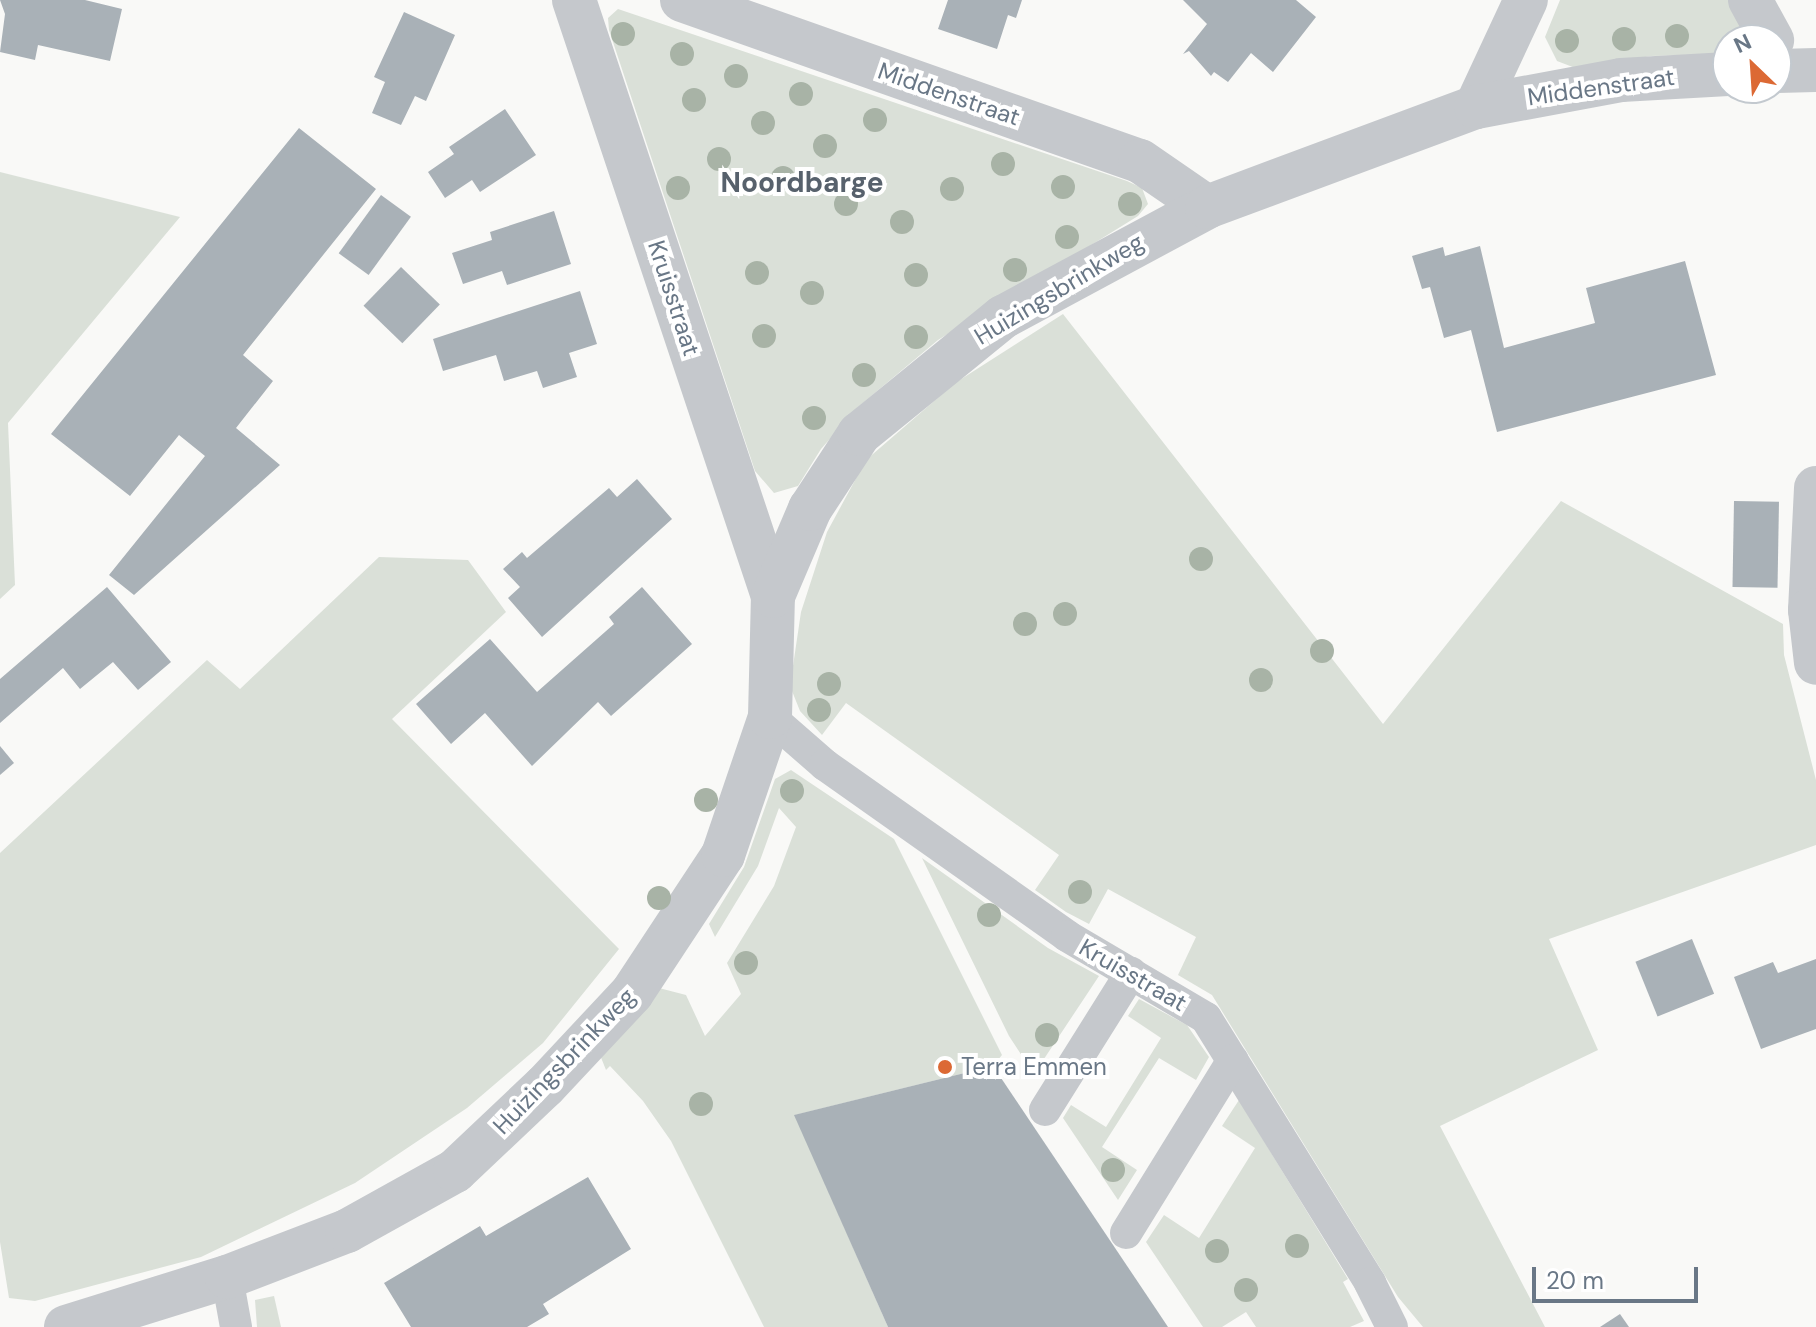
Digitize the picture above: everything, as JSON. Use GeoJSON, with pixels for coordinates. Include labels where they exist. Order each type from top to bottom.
{"type":"FeatureCollection","features":[{"type":"Feature","properties":{"kind":"street","name":"Kruisstraat"},"geometry":{"type":"LineString","coordinates":[[574,0],[773,596]]}},
{"type":"Feature","properties":{"kind":"street","name":"Middenstraat"},"geometry":{"type":"LineString","coordinates":[[682,0],[1140,161],[1207,207]]}},
{"type":"Feature","properties":{"kind":"street"},"geometry":{"type":"LineString","coordinates":[[1476,107],[1526,0]]}},
{"type":"Feature","properties":{"kind":"street"},"geometry":{"type":"LineString","coordinates":[[1750,0],[1765,24]]}},
{"type":"Feature","properties":{"kind":"street","name":"Middenstraat"},"geometry":{"type":"LineString","coordinates":[[1476,107],[1621,80],[1712,75]]}},
{"type":"Feature","properties":{"kind":"street","name":"Huizingsbrinkweg"},"geometry":{"type":"LineString","coordinates":[[66,1327],[227,1277],[347,1231],[455,1171],[545,1086],[632,993],[723,855],[770,717],[773,596],[810,509],[859,434],[909,388],[1003,317],[1207,207],[1476,107]]}},
{"type":"Feature","properties":{"kind":"street"},"geometry":{"type":"LineString","coordinates":[[1816,488],[1810,610],[1816,663]]}},
{"type":"Feature","properties":{"kind":"lane","name":"Kruisstraat"},"geometry":{"type":"LineString","coordinates":[[770,717],[837,774],[1067,936],[1206,1018],[1392,1327]]}},
{"type":"Feature","properties":{"kind":"lane"},"geometry":{"type":"LineString","coordinates":[[1045,1110],[1131,973]]}},
{"type":"Feature","properties":{"kind":"lane"},"geometry":{"type":"LineString","coordinates":[[1126,1233],[1233,1060]]}},
{"type":"Feature","properties":{"kind":"lane"},"geometry":{"type":"LineString","coordinates":[[227,1277],[236,1327]]}},
{"type":"Feature","properties":{"kind":"shaded area"},"geometry":{"type":"Polygon","coordinates":[[[1560,0],[1734,0],[1746,24],[1712,24],[1712,54],[1651,56],[1578,69],[1557,61],[1545,37],[1560,0]]]}},
{"type":"Feature","properties":{"kind":"shaded area"},"geometry":{"type":"Polygon","coordinates":[[[618,9],[1127,181],[1142,188],[1148,204],[1138,216],[938,340],[858,407],[821,449],[798,486],[774,493],[755,471],[609,30],[608,18],[618,9]]]}},
{"type":"Feature","properties":{"kind":"shaded area"},"geometry":{"type":"Polygon","coordinates":[[[0,172],[180,217],[8,423],[15,585],[0,599],[0,172]]]}},
{"type":"Feature","properties":{"kind":"shaded area"},"geometry":{"type":"Polygon","coordinates":[[[1063,314],[1383,724],[1561,501],[1783,624],[1784,655],[1816,780],[1816,845],[1549,939],[1598,1050],[1440,1126],[1545,1327],[1423,1327],[1398,1297],[1212,995],[1178,975],[1196,937],[1108,889],[1089,924],[1066,912],[1035,890],[1059,855],[846,703],[822,735],[800,711],[790,686],[801,612],[827,532],[866,460],[955,383],[1063,314]]]}},
{"type":"Feature","properties":{"kind":"shaded area"},"geometry":{"type":"Polygon","coordinates":[[[379,557],[468,560],[506,612],[392,719],[619,949],[543,1043],[467,1108],[355,1183],[201,1257],[35,1301],[9,1298],[0,1242],[0,853],[207,660],[240,689],[379,557]]]}},
{"type":"Feature","properties":{"kind":"shaded area"},"geometry":{"type":"Polygon","coordinates":[[[791,770],[894,839],[1002,1055],[993,1066],[795,1115],[888,1327],[764,1327],[671,1141],[643,1101],[610,1066],[606,1070],[600,1055],[659,988],[686,995],[705,1036],[741,994],[727,963],[774,886],[796,827],[779,808],[758,866],[715,937],[709,924],[744,867],[775,779],[791,770]]]}},
{"type":"Feature","properties":{"kind":"shaded area"},"geometry":{"type":"Polygon","coordinates":[[[922,858],[1048,948],[1099,976],[1034,1074],[1009,1036],[922,858]]]}},
{"type":"Feature","properties":{"kind":"shaded area"},"geometry":{"type":"Polygon","coordinates":[[[1139,999],[1187,1025],[1209,1057],[1196,1080],[1159,1058],[1102,1147],[1137,1170],[1118,1200],[1063,1118],[1071,1105],[1106,1127],[1161,1038],[1128,1016],[1139,999]]]}},
{"type":"Feature","properties":{"kind":"shaded area"},"geometry":{"type":"Polygon","coordinates":[[[1239,1100],[1348,1279],[1343,1282],[1364,1321],[1350,1327],[1256,1327],[1246,1312],[1222,1327],[1203,1327],[1146,1242],[1164,1215],[1199,1238],[1255,1148],[1222,1126],[1239,1100]]]}},
{"type":"Feature","properties":{"kind":"shaded area"},"geometry":{"type":"Polygon","coordinates":[[[274,1296],[281,1327],[257,1327],[255,1300],[274,1296]]]}},
{"type":"Feature","properties":{"kind":"building"},"geometry":{"type":"Polygon","coordinates":[[[0,0],[85,0],[122,9],[110,61],[38,45],[35,60],[0,52],[5,14],[0,0]]]}},
{"type":"Feature","properties":{"kind":"building"},"geometry":{"type":"Polygon","coordinates":[[[948,0],[1022,0],[1016,18],[1008,15],[997,49],[938,29],[948,0]]]}},
{"type":"Feature","properties":{"kind":"building"},"geometry":{"type":"Polygon","coordinates":[[[1183,0],[1296,0],[1316,17],[1273,72],[1251,53],[1228,82],[1214,72],[1211,76],[1189,51],[1183,54],[1207,24],[1183,0]]]}},
{"type":"Feature","properties":{"kind":"building"},"geometry":{"type":"Polygon","coordinates":[[[404,12],[455,35],[426,101],[415,96],[401,125],[372,113],[385,82],[374,77],[404,12]]]}},
{"type":"Feature","properties":{"kind":"building"},"geometry":{"type":"Polygon","coordinates":[[[505,109],[536,155],[480,192],[472,180],[445,198],[428,172],[454,154],[449,147],[505,109]]]}},
{"type":"Feature","properties":{"kind":"building"},"geometry":{"type":"Polygon","coordinates":[[[299,128],[376,189],[243,355],[273,381],[236,428],[280,465],[134,595],[109,575],[205,456],[179,435],[130,496],[51,434],[299,128]]]}},
{"type":"Feature","properties":{"kind":"building"},"geometry":{"type":"Polygon","coordinates":[[[381,195],[411,217],[369,275],[339,253],[381,195]]]}},
{"type":"Feature","properties":{"kind":"building"},"geometry":{"type":"Polygon","coordinates":[[[554,211],[571,264],[507,285],[502,271],[463,284],[452,253],[492,240],[490,232],[554,211]]]}},
{"type":"Feature","properties":{"kind":"building"},"geometry":{"type":"Polygon","coordinates":[[[1480,246],[1504,348],[1595,323],[1586,288],[1685,261],[1716,375],[1497,432],[1471,330],[1444,338],[1430,287],[1422,289],[1412,256],[1443,247],[1445,256],[1480,246]]]}},
{"type":"Feature","properties":{"kind":"building"},"geometry":{"type":"Polygon","coordinates":[[[401,267],[440,305],[402,343],[363,306],[401,267]]]}},
{"type":"Feature","properties":{"kind":"building"},"geometry":{"type":"Polygon","coordinates":[[[580,291],[597,344],[569,353],[577,377],[543,388],[537,371],[504,381],[496,355],[443,371],[433,339],[580,291]]]}},
{"type":"Feature","properties":{"kind":"building"},"geometry":{"type":"Polygon","coordinates":[[[637,479],[672,519],[542,637],[508,598],[520,587],[503,569],[522,552],[527,558],[609,488],[617,497],[637,479]]]}},
{"type":"Feature","properties":{"kind":"building"},"geometry":{"type":"Polygon","coordinates":[[[1734,501],[1779,502],[1777,588],[1732,587],[1734,501]]]}},
{"type":"Feature","properties":{"kind":"building"},"geometry":{"type":"Polygon","coordinates":[[[107,587],[171,662],[138,690],[113,662],[80,689],[63,668],[0,723],[0,679],[107,587]]]}},
{"type":"Feature","properties":{"kind":"building"},"geometry":{"type":"Polygon","coordinates":[[[642,587],[692,644],[611,716],[598,702],[532,766],[485,713],[451,744],[416,704],[490,639],[537,692],[614,624],[609,617],[642,587]]]}},
{"type":"Feature","properties":{"kind":"building"},"geometry":{"type":"Polygon","coordinates":[[[0,746],[14,763],[0,775],[0,746]]]}},
{"type":"Feature","properties":{"kind":"building"},"geometry":{"type":"Polygon","coordinates":[[[1692,939],[1714,994],[1658,1017],[1635,962],[1692,939]]]}},
{"type":"Feature","properties":{"kind":"building"},"geometry":{"type":"Polygon","coordinates":[[[1816,959],[1816,1029],[1761,1049],[1734,977],[1773,962],[1778,973],[1816,959]]]}},
{"type":"Feature","properties":{"kind":"building"},"geometry":{"type":"Polygon","coordinates":[[[993,1066],[1168,1327],[888,1327],[794,1115],[993,1066]]]}},
{"type":"Feature","properties":{"kind":"building"},"geometry":{"type":"Polygon","coordinates":[[[588,1177],[631,1249],[543,1304],[549,1314],[527,1327],[411,1327],[384,1283],[480,1226],[486,1236],[588,1177]]]}},
{"type":"Feature","properties":{"kind":"building"},"geometry":{"type":"Polygon","coordinates":[[[1620,1314],[1629,1327],[1600,1327],[1620,1314]]]}},
{"type":"Feature","properties":{"kind":"place","name":"Terra Emmen"},"geometry":{"type":"Point","coordinates":[945,1067]}},
{"type":"Feature","properties":{"kind":"district","name":"Noordbarge"},"geometry":{"type":"Point","coordinates":[802,183]}}]}
